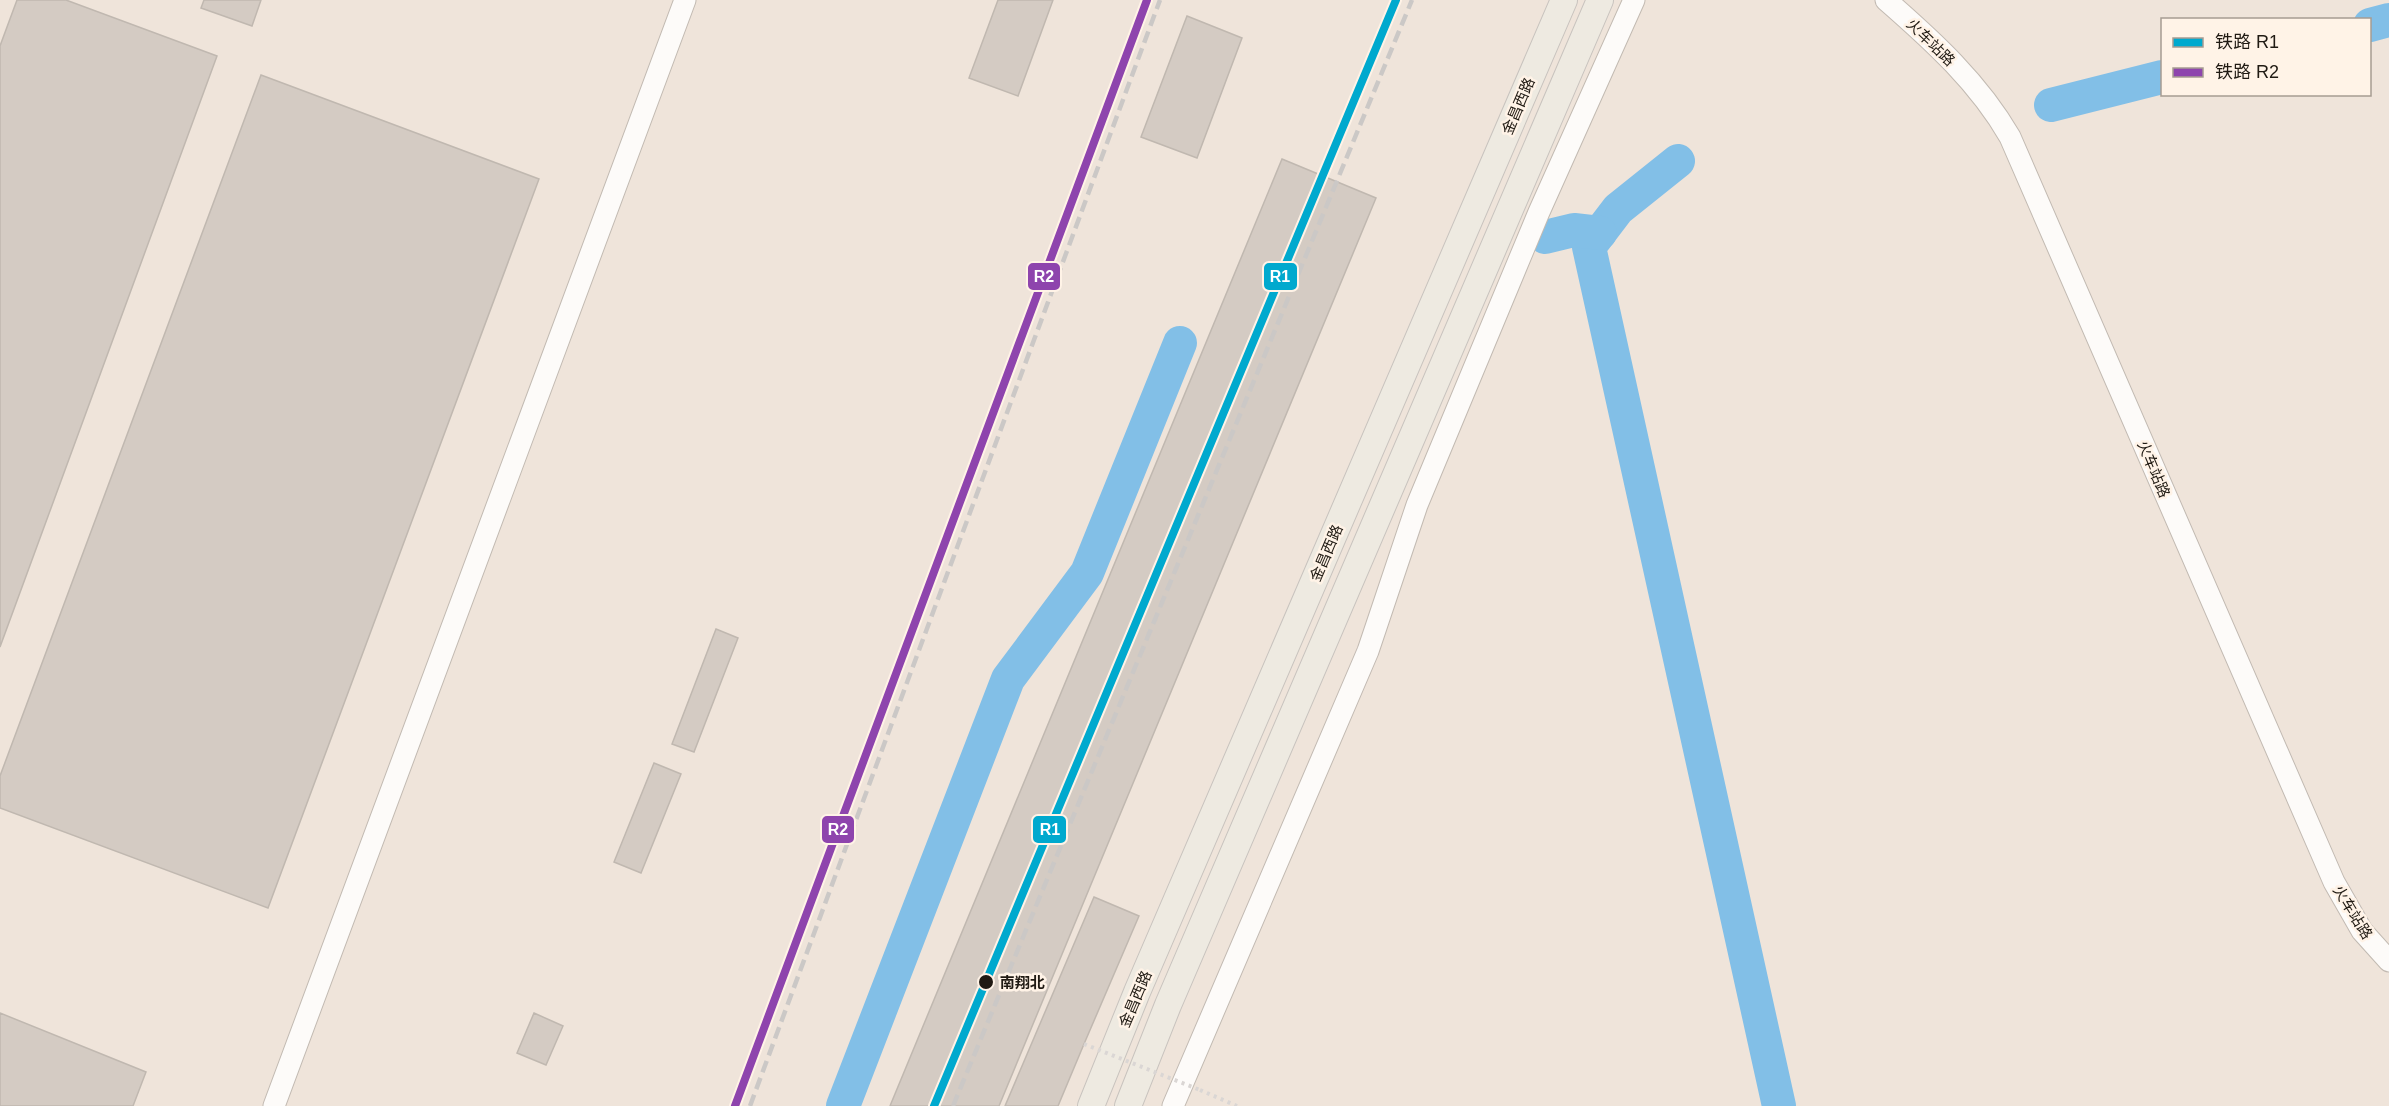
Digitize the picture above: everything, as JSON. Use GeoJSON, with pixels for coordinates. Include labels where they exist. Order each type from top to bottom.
{"type":"FeatureCollection","features":[{"type":"Feature","properties":{"kind":"main road","name":"金昌西路"},"geometry":{"type":"LineString","coordinates":[[1091,1106],[1142,981],[1564,0]]}},
{"type":"Feature","properties":{"kind":"main road"},"geometry":{"type":"LineString","coordinates":[[1128,1106],[1173,994],[1600,0]]}},
{"type":"Feature","properties":{"kind":"street"},"geometry":{"type":"LineString","coordinates":[[274,1106],[685,0]]}},
{"type":"Feature","properties":{"kind":"street"},"geometry":{"type":"LineString","coordinates":[[1173,1106],[1368,651],[1417,505],[1471,374],[1539,212],[1634,0]]}},
{"type":"Feature","properties":{"kind":"street","name":"火车站路"},"geometry":{"type":"LineString","coordinates":[[1886,0],[1974,85],[2010,137],[2329,872],[2362,931],[2389,961]]}},
{"type":"Feature","properties":{"kind":"path"},"geometry":{"type":"LineString","coordinates":[[1084,1044],[1237,1106]]}},
{"type":"Feature","properties":{"kind":"building"},"geometry":{"type":"Polygon","coordinates":[[[17,0],[66,0],[217,56],[0,647],[0,46],[17,0]]]}},
{"type":"Feature","properties":{"kind":"building"},"geometry":{"type":"Polygon","coordinates":[[[204,0],[261,0],[252,26],[201,8],[204,0]]]}},
{"type":"Feature","properties":{"kind":"building"},"geometry":{"type":"Polygon","coordinates":[[[998,0],[1053,0],[1018,96],[969,78],[998,0]]]}},
{"type":"Feature","properties":{"kind":"building"},"geometry":{"type":"Polygon","coordinates":[[[1187,16],[1242,38],[1197,158],[1141,137],[1187,16]]]}},
{"type":"Feature","properties":{"kind":"building"},"geometry":{"type":"Polygon","coordinates":[[[261,75],[539,179],[268,908],[0,808],[0,776],[261,75]]]}},
{"type":"Feature","properties":{"kind":"building","name":"南翔北"},"geometry":{"type":"Polygon","coordinates":[[[1282,159],[1376,198],[999,1106],[890,1106],[1282,159]]]}},
{"type":"Feature","properties":{"kind":"building"},"geometry":{"type":"Polygon","coordinates":[[[716,629],[738,638],[694,752],[672,744],[716,629]]]}},
{"type":"Feature","properties":{"kind":"building"},"geometry":{"type":"Polygon","coordinates":[[[654,763],[681,774],[641,873],[614,862],[654,763]]]}},
{"type":"Feature","properties":{"kind":"building"},"geometry":{"type":"Polygon","coordinates":[[[1094,897],[1139,916],[1058,1106],[1005,1106],[1094,897]]]}},
{"type":"Feature","properties":{"kind":"building"},"geometry":{"type":"Polygon","coordinates":[[[0,1013],[146,1072],[133,1106],[0,1106],[0,1013]]]}},
{"type":"Feature","properties":{"kind":"building"},"geometry":{"type":"Polygon","coordinates":[[[534,1013],[563,1026],[546,1065],[517,1053],[534,1013]]]}},
{"type":"Feature","properties":{"kind":"waterway"},"geometry":{"type":"LineString","coordinates":[[2371,25],[2389,20]]}},
{"type":"Feature","properties":{"kind":"waterway"},"geometry":{"type":"LineString","coordinates":[[2051,105],[2161,77]]}},
{"type":"Feature","properties":{"kind":"waterway"},"geometry":{"type":"LineString","coordinates":[[1678,161],[1618,209],[1589,247],[1779,1106]]}},
{"type":"Feature","properties":{"kind":"waterway"},"geometry":{"type":"LineString","coordinates":[[1545,237],[1574,230],[1600,233]]}},
{"type":"Feature","properties":{"kind":"waterway"},"geometry":{"type":"LineString","coordinates":[[843,1106],[1008,679],[1087,573],[1180,343]]}},
{"type":"Feature","properties":{"kind":"railway"},"geometry":{"type":"LineString","coordinates":[[750,1106],[1160,0]]}},
{"type":"Feature","properties":{"kind":"railway"},"geometry":{"type":"LineString","coordinates":[[934,1106],[1396,0]]}},
{"type":"Feature","properties":{"kind":"railway"},"geometry":{"type":"LineString","coordinates":[[953,1106],[1412,0]]}},
{"type":"Feature","properties":{"kind":"rail line","name":"R2"},"geometry":{"type":"LineString","coordinates":[[735,1106],[1147,0]]}},
{"type":"Feature","properties":{"kind":"rail line","name":"R1"},"geometry":{"type":"LineString","coordinates":[[934,1106],[1396,0]]}},
{"type":"Feature","properties":{"kind":"place","name":"南翔北"},"geometry":{"type":"Point","coordinates":[986,982]}}]}
